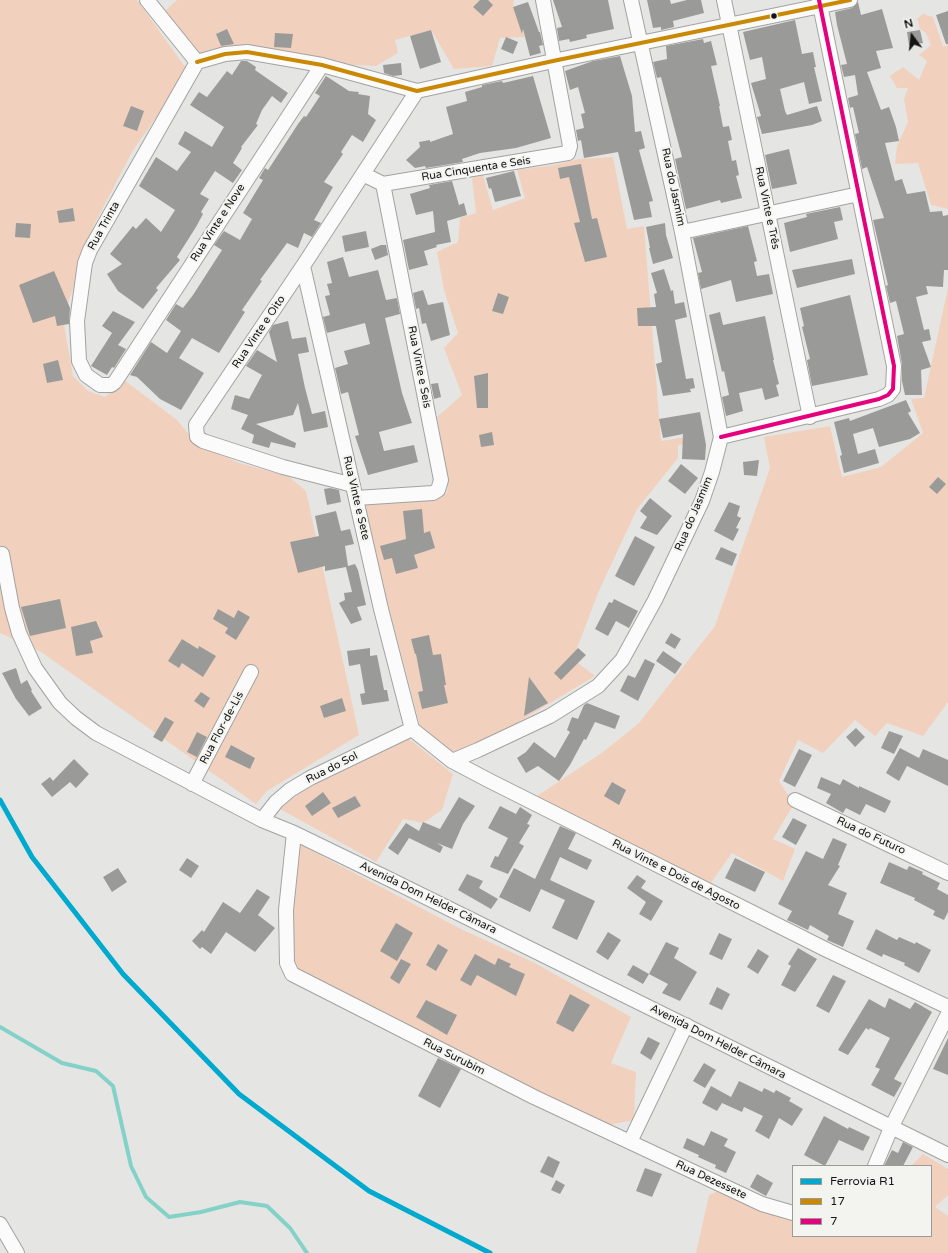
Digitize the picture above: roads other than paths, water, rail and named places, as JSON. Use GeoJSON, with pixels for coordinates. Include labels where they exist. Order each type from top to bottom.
{"type":"FeatureCollection","features":[{"type":"Feature","properties":{"kind":"street"},"geometry":{"type":"LineString","coordinates":[[147,0],[197,62],[225,54],[243,52],[322,65],[417,91],[553,61],[729,26],[820,3],[850,0]]}},
{"type":"Feature","properties":{"kind":"street"},"geometry":{"type":"LineString","coordinates":[[543,0],[553,61]]}},
{"type":"Feature","properties":{"kind":"street","name":"Rua do Jasmim"},"geometry":{"type":"LineString","coordinates":[[452,761],[550,716],[598,686],[622,660],[655,600],[702,500],[712,472],[721,437],[682,232],[631,0]]}},
{"type":"Feature","properties":{"kind":"street","name":"Rua Vinte e Três"},"geometry":{"type":"LineString","coordinates":[[724,0],[810,416]]}},
{"type":"Feature","properties":{"kind":"street"},"geometry":{"type":"LineString","coordinates":[[721,437],[879,399],[888,395],[893,389],[894,366],[820,3]]}},
{"type":"Feature","properties":{"kind":"street","name":"Rua Cinquenta e Seis"},"geometry":{"type":"LineString","coordinates":[[384,184],[568,153],[570,146],[553,61]]}},
{"type":"Feature","properties":{"kind":"street","name":"Rua Trinta"},"geometry":{"type":"LineString","coordinates":[[115,382],[111,385],[100,385],[86,375],[79,361],[78,320],[84,263],[197,62]]}},
{"type":"Feature","properties":{"kind":"street","name":"Rua Vinte e Nove"},"geometry":{"type":"LineString","coordinates":[[115,382],[322,65]]}},
{"type":"Feature","properties":{"kind":"street","name":"Rua Vinte e Oito"},"geometry":{"type":"LineString","coordinates":[[354,492],[284,467],[203,441],[197,437],[196,425],[364,174],[417,91]]}},
{"type":"Feature","properties":{"kind":"street"},"geometry":{"type":"LineString","coordinates":[[364,174],[384,184]]}},
{"type":"Feature","properties":{"kind":"street","name":"Rua Vinte e Seis"},"geometry":{"type":"LineString","coordinates":[[354,492],[433,493],[438,490],[442,480],[384,184]]}},
{"type":"Feature","properties":{"kind":"street"},"geometry":{"type":"LineString","coordinates":[[682,232],[859,194]]}},
{"type":"Feature","properties":{"kind":"street","name":"Rua Vinte e Sete"},"geometry":{"type":"LineString","coordinates":[[303,266],[381,609],[412,729]]}},
{"type":"Feature","properties":{"kind":"street","name":"Avenida Dom Helder Câmara"},"geometry":{"type":"LineString","coordinates":[[2,554],[12,608],[19,633],[35,668],[60,702],[76,718],[96,733],[262,820],[294,833],[948,1155]]}},
{"type":"Feature","properties":{"kind":"street","name":"Rua Flor-de-Lis"},"geometry":{"type":"LineString","coordinates":[[192,784],[251,672]]}},
{"type":"Feature","properties":{"kind":"street","name":"Rua Vinte e Dois de Agosto"},"geometry":{"type":"LineString","coordinates":[[412,729],[452,761],[829,951],[948,1007]]}},
{"type":"Feature","properties":{"kind":"street","name":"Rua do Sol"},"geometry":{"type":"LineString","coordinates":[[262,820],[276,802],[290,790],[310,778],[412,729]]}},
{"type":"Feature","properties":{"kind":"street","name":"Rua do Futuro"},"geometry":{"type":"LineString","coordinates":[[795,800],[948,873]]}},
{"type":"Feature","properties":{"kind":"street","name":"Rua Surubim"},"geometry":{"type":"LineString","coordinates":[[294,833],[286,910],[288,963],[292,974],[534,1097],[630,1142]]}},
{"type":"Feature","properties":{"kind":"street"},"geometry":{"type":"LineString","coordinates":[[875,1165],[891,1128],[948,1014]]}},
{"type":"Feature","properties":{"kind":"street"},"geometry":{"type":"LineString","coordinates":[[630,1142],[686,1025]]}},
{"type":"Feature","properties":{"kind":"street","name":"Rua Dezessete"},"geometry":{"type":"LineString","coordinates":[[630,1142],[762,1204],[792,1213]]}},
{"type":"Feature","properties":{"kind":"street"},"geometry":{"type":"LineString","coordinates":[[0,1224],[17,1253]]}},
{"type":"Feature","properties":{"kind":"waterway"},"geometry":{"type":"LineString","coordinates":[[0,1027],[62,1063],[96,1071],[113,1086],[131,1166],[146,1197],[169,1217],[201,1212],[240,1202],[267,1206],[290,1228],[307,1253]]}},
{"type":"Feature","properties":{"kind":"rail line","name":"R1"},"geometry":{"type":"LineString","coordinates":[[0,800],[32,857],[123,974],[239,1094],[369,1191],[490,1253]]}}]}
